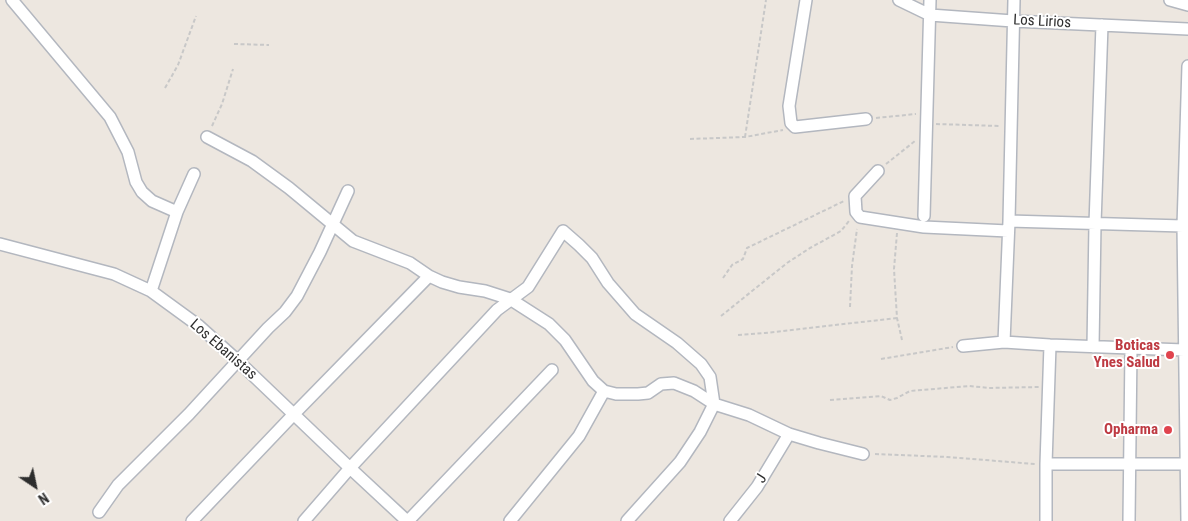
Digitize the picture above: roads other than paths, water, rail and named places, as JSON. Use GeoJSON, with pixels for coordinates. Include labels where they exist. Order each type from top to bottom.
{"type":"FeatureCollection","features":[{"type":"Feature","properties":{"kind":"street"},"geometry":{"type":"LineString","coordinates":[[12,0],[110,117],[128,152],[136,182],[142,192],[152,201],[177,212]]}},
{"type":"Feature","properties":{"kind":"street"},"geometry":{"type":"LineString","coordinates":[[806,0],[789,106],[790,118],[795,127],[866,119]]}},
{"type":"Feature","properties":{"kind":"street","name":"Los Lirios"},"geometry":{"type":"LineString","coordinates":[[899,0],[930,15],[1188,29]]}},
{"type":"Feature","properties":{"kind":"street"},"geometry":{"type":"LineString","coordinates":[[924,216],[930,0]]}},
{"type":"Feature","properties":{"kind":"street"},"geometry":{"type":"LineString","coordinates":[[1004,342],[1012,126],[1014,0]]}},
{"type":"Feature","properties":{"kind":"street"},"geometry":{"type":"LineString","coordinates":[[1170,0],[1188,7]]}},
{"type":"Feature","properties":{"kind":"street"},"geometry":{"type":"LineString","coordinates":[[1093,347],[1102,25]]}},
{"type":"Feature","properties":{"kind":"street"},"geometry":{"type":"LineString","coordinates":[[1187,521],[1184,350],[1187,323],[1184,226],[1187,175],[1188,66]]}},
{"type":"Feature","properties":{"kind":"street"},"geometry":{"type":"LineString","coordinates":[[207,137],[252,161],[333,224],[353,242],[410,262],[429,276],[459,287],[485,291],[510,299],[549,324],[565,340],[593,381],[604,390],[616,394],[638,394],[648,393],[661,384],[674,384],[694,391],[714,404],[749,414],[789,434],[863,454]]}},
{"type":"Feature","properties":{"kind":"street"},"geometry":{"type":"LineString","coordinates":[[878,171],[855,196],[856,212],[860,217],[924,227],[1095,224],[1184,226]]}},
{"type":"Feature","properties":{"kind":"street"},"geometry":{"type":"LineString","coordinates":[[151,291],[177,212],[194,174]]}},
{"type":"Feature","properties":{"kind":"street"},"geometry":{"type":"LineString","coordinates":[[99,512],[118,485],[189,414],[284,312],[296,296],[348,191]]}},
{"type":"Feature","properties":{"kind":"street"},"geometry":{"type":"LineString","coordinates":[[304,521],[350,468],[497,310],[528,287],[563,232],[579,244],[592,258],[608,283],[635,314],[677,343],[701,364],[710,377],[714,404],[700,432],[680,462],[628,521]]}},
{"type":"Feature","properties":{"kind":"street","name":"Los Ebanistas"},"geometry":{"type":"LineString","coordinates":[[0,244],[114,274],[151,291],[199,326],[238,360],[408,521]]}},
{"type":"Feature","properties":{"kind":"street"},"geometry":{"type":"LineString","coordinates":[[192,521],[429,276]]}},
{"type":"Feature","properties":{"kind":"street"},"geometry":{"type":"LineString","coordinates":[[963,346],[1004,342],[1184,350]]}},
{"type":"Feature","properties":{"kind":"street"},"geometry":{"type":"LineString","coordinates":[[1046,521],[1050,345]]}},
{"type":"Feature","properties":{"kind":"street"},"geometry":{"type":"LineString","coordinates":[[1129,521],[1131,348]]}},
{"type":"Feature","properties":{"kind":"street"},"geometry":{"type":"LineString","coordinates":[[408,521],[552,370]]}},
{"type":"Feature","properties":{"kind":"street"},"geometry":{"type":"LineString","coordinates":[[510,521],[580,436],[604,390]]}},
{"type":"Feature","properties":{"kind":"street","name":"J"},"geometry":{"type":"LineString","coordinates":[[730,521],[757,487],[789,434]]}},
{"type":"Feature","properties":{"kind":"street"},"geometry":{"type":"LineString","coordinates":[[1046,464],[1186,464]]}},
{"type":"Feature","properties":{"kind":"place","name":"Boticas Ynes Salud"},"geometry":{"type":"Point","coordinates":[1170,355]}},
{"type":"Feature","properties":{"kind":"place","name":"Opharma"},"geometry":{"type":"Point","coordinates":[1168,430]}}]}
